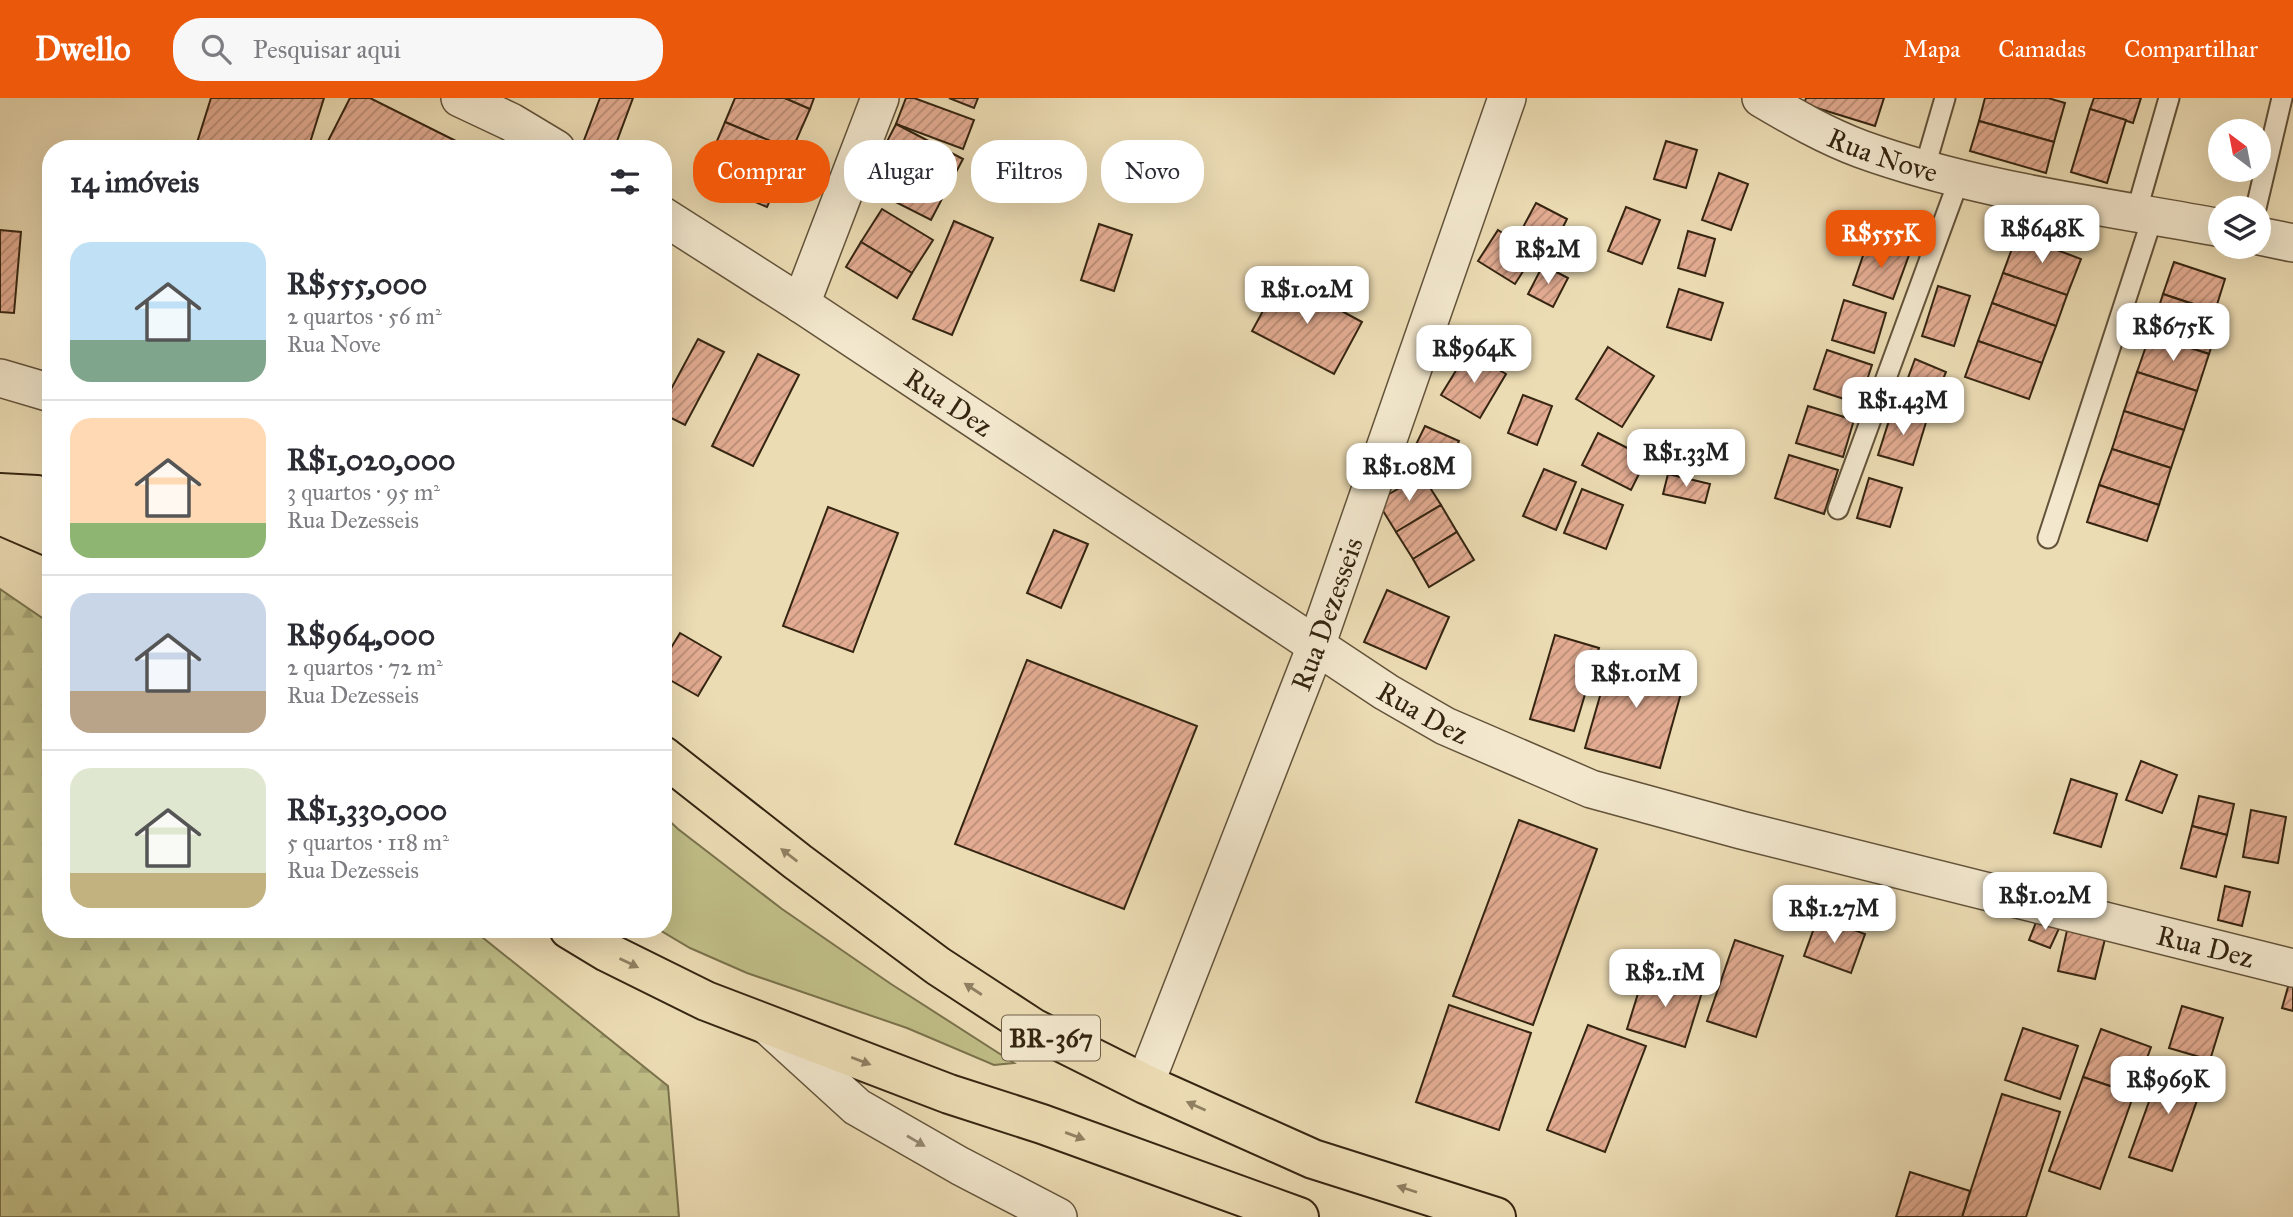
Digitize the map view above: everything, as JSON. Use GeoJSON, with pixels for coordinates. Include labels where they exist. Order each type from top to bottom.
{"type":"FeatureCollection","features":[{"type":"Feature","properties":{"kind":"main road"},"geometry":{"type":"LineString","coordinates":[[0,493],[42,496]]}},
{"type":"Feature","properties":{"kind":"main road"},"geometry":{"type":"LineString","coordinates":[[0,515],[42,533]]}},
{"type":"Feature","properties":{"kind":"main road","name":"BR-367"},"geometry":{"type":"LineString","coordinates":[[672,763],[798,862],[938,966],[1033,1028],[1145,1084],[1313,1158],[1496,1217]]}},
{"type":"Feature","properties":{"kind":"main road"},"geometry":{"type":"LineString","coordinates":[[584,938],[706,1001],[949,1094],[1042,1124],[1299,1217]]}},
{"type":"Feature","properties":{"kind":"street"},"geometry":{"type":"LineString","coordinates":[[460,98],[515,110],[547,140]]}},
{"type":"Feature","properties":{"kind":"street"},"geometry":{"type":"LineString","coordinates":[[801,304],[880,98]]}},
{"type":"Feature","properties":{"kind":"street","name":"Rua Dezesseis"},"geometry":{"type":"LineString","coordinates":[[1145,1084],[1316,646],[1507,98]]}},
{"type":"Feature","properties":{"kind":"street","name":"Rua Nove"},"geometry":{"type":"LineString","coordinates":[[1761,98],[1803,123],[1858,148],[1924,170],[2208,226]]}},
{"type":"Feature","properties":{"kind":"street","name":"Rua Dez"},"geometry":{"type":"LineString","coordinates":[[672,222],[801,304],[1386,692],[1445,726],[1591,789],[1755,833],[2293,968]]}},
{"type":"Feature","properties":{"kind":"street"},"geometry":{"type":"LineString","coordinates":[[2271,238],[2293,243]]}},
{"type":"Feature","properties":{"kind":"street"},"geometry":{"type":"LineString","coordinates":[[0,378],[42,390]]}},
{"type":"Feature","properties":{"kind":"street"},"geometry":{"type":"LineString","coordinates":[[766,1024],[857,1107],[960,1166],[1058,1217]]}},
{"type":"Feature","properties":{"kind":"lane"},"geometry":{"type":"LineString","coordinates":[[1924,170],[1945,98]]}},
{"type":"Feature","properties":{"kind":"lane"},"geometry":{"type":"LineString","coordinates":[[2048,538],[2145,214],[2169,98]]}},
{"type":"Feature","properties":{"kind":"lane"},"geometry":{"type":"LineString","coordinates":[[2259,196],[2282,98]]}},
{"type":"Feature","properties":{"kind":"lane"},"geometry":{"type":"LineString","coordinates":[[1839,509],[1960,177]]}},
{"type":"Feature","properties":{"kind":"green space"},"geometry":{"type":"Polygon","coordinates":[[[0,589],[42,618],[42,938],[483,938],[668,1086],[679,1217],[0,1217],[0,589]]]}},
{"type":"Feature","properties":{"kind":"green space"},"geometry":{"type":"Polygon","coordinates":[[[672,823],[782,909],[891,984],[1014,1063],[994,1065],[907,1028],[747,973],[672,937],[672,823]]]}},
{"type":"Feature","properties":{"kind":"building"},"geometry":{"type":"Polygon","coordinates":[[[211,98],[324,98],[311,140],[198,140],[211,98]]]}},
{"type":"Feature","properties":{"kind":"building"},"geometry":{"type":"Polygon","coordinates":[[[350,98],[370,98],[454,140],[329,140],[350,98]]]}},
{"type":"Feature","properties":{"kind":"building"},"geometry":{"type":"Polygon","coordinates":[[[600,98],[633,98],[617,140],[584,140],[600,98]]]}},
{"type":"Feature","properties":{"kind":"building"},"geometry":{"type":"Polygon","coordinates":[[[735,98],[785,98],[810,109],[796,140],[768,140],[725,122],[735,98]]]}},
{"type":"Feature","properties":{"kind":"building"},"geometry":{"type":"Polygon","coordinates":[[[785,98],[814,98],[810,109],[785,98]]]}},
{"type":"Feature","properties":{"kind":"building"},"geometry":{"type":"Polygon","coordinates":[[[906,98],[914,98],[974,120],[963,149],[957,147],[957,140],[939,140],[896,124],[906,98]]]}},
{"type":"Feature","properties":{"kind":"building"},"geometry":{"type":"Polygon","coordinates":[[[949,98],[978,98],[974,108],[949,98]]]}},
{"type":"Feature","properties":{"kind":"building"},"geometry":{"type":"Polygon","coordinates":[[[1806,98],[1884,98],[1875,126],[1804,104],[1806,98]]]}},
{"type":"Feature","properties":{"kind":"building"},"geometry":{"type":"Polygon","coordinates":[[[1985,98],[2048,98],[2065,103],[2054,142],[1979,121],[1985,98]]]}},
{"type":"Feature","properties":{"kind":"building"},"geometry":{"type":"Polygon","coordinates":[[[2094,98],[2141,98],[2133,123],[2090,109],[2094,98]]]}},
{"type":"Feature","properties":{"kind":"building"},"geometry":{"type":"Polygon","coordinates":[[[2090,109],[2126,120],[2107,183],[2071,172],[2090,109]]]}},
{"type":"Feature","properties":{"kind":"building"},"geometry":{"type":"Polygon","coordinates":[[[1979,121],[2054,142],[2046,173],[1970,151],[1979,121]]]}},
{"type":"Feature","properties":{"kind":"building"},"geometry":{"type":"Polygon","coordinates":[[[725,122],[768,140],[717,140],[725,122]]]}},
{"type":"Feature","properties":{"kind":"building"},"geometry":{"type":"Polygon","coordinates":[[[896,124],[927,140],[888,140],[896,124]]]}},
{"type":"Feature","properties":{"kind":"building"},"geometry":{"type":"Polygon","coordinates":[[[1666,141],[1697,150],[1686,188],[1654,179],[1666,141]]]}},
{"type":"Feature","properties":{"kind":"building"},"geometry":{"type":"Polygon","coordinates":[[[957,156],[963,159],[957,170],[957,156]]]}},
{"type":"Feature","properties":{"kind":"building"},"geometry":{"type":"Polygon","coordinates":[[[1719,173],[1748,184],[1731,230],[1702,220],[1719,173]]]}},
{"type":"Feature","properties":{"kind":"building"},"geometry":{"type":"Polygon","coordinates":[[[898,203],[940,203],[931,220],[898,203]]]}},
{"type":"Feature","properties":{"kind":"building"},"geometry":{"type":"Polygon","coordinates":[[[1536,203],[1567,219],[1552,250],[1520,233],[1536,203]]]}},
{"type":"Feature","properties":{"kind":"building"},"geometry":{"type":"Polygon","coordinates":[[[1626,207],[1660,220],[1642,264],[1608,251],[1626,207]]]}},
{"type":"Feature","properties":{"kind":"building"},"geometry":{"type":"Polygon","coordinates":[[[882,209],[933,240],[912,273],[861,242],[882,209]]]}},
{"type":"Feature","properties":{"kind":"building"},"geometry":{"type":"Polygon","coordinates":[[[954,221],[993,238],[952,335],[913,319],[954,221]]]}},
{"type":"Feature","properties":{"kind":"building"},"geometry":{"type":"Polygon","coordinates":[[[1099,224],[1132,235],[1114,291],[1081,280],[1099,224]]]}},
{"type":"Feature","properties":{"kind":"building"},"geometry":{"type":"Polygon","coordinates":[[[0,230],[21,232],[14,313],[0,312],[0,230]]]}},
{"type":"Feature","properties":{"kind":"building"},"geometry":{"type":"Polygon","coordinates":[[[1498,230],[1534,254],[1515,284],[1478,261],[1498,230]]]}},
{"type":"Feature","properties":{"kind":"building"},"geometry":{"type":"Polygon","coordinates":[[[1688,231],[1715,239],[1705,276],[1678,268],[1688,231]]]}},
{"type":"Feature","properties":{"kind":"building"},"geometry":{"type":"Polygon","coordinates":[[[2017,235],[2081,259],[2067,295],[2003,273],[2017,235]]]}},
{"type":"Feature","properties":{"kind":"building"},"geometry":{"type":"Polygon","coordinates":[[[1868,241],[1909,255],[1893,299],[1853,285],[1868,241]]]}},
{"type":"Feature","properties":{"kind":"building"},"geometry":{"type":"Polygon","coordinates":[[[861,242],[912,273],[897,298],[846,267],[861,242]]]}},
{"type":"Feature","properties":{"kind":"building"},"geometry":{"type":"Polygon","coordinates":[[[2174,262],[2225,279],[2215,311],[2163,294],[2174,262]]]}},
{"type":"Feature","properties":{"kind":"building"},"geometry":{"type":"Polygon","coordinates":[[[1543,265],[1568,278],[1553,307],[1528,294],[1543,265]]]}},
{"type":"Feature","properties":{"kind":"building"},"geometry":{"type":"Polygon","coordinates":[[[2003,273],[2067,295],[2056,326],[1992,303],[2003,273]]]}},
{"type":"Feature","properties":{"kind":"building"},"geometry":{"type":"Polygon","coordinates":[[[1281,278],[1362,322],[1334,374],[1252,331],[1281,278]]]}},
{"type":"Feature","properties":{"kind":"building"},"geometry":{"type":"Polygon","coordinates":[[[1938,286],[1970,296],[1954,346],[1922,336],[1938,286]]]}},
{"type":"Feature","properties":{"kind":"building"},"geometry":{"type":"Polygon","coordinates":[[[1679,289],[1723,303],[1711,340],[1667,327],[1679,289]]]}},
{"type":"Feature","properties":{"kind":"building"},"geometry":{"type":"Polygon","coordinates":[[[2163,294],[2222,314],[2209,354],[2150,335],[2163,294]]]}},
{"type":"Feature","properties":{"kind":"building"},"geometry":{"type":"Polygon","coordinates":[[[1844,300],[1886,313],[1874,353],[1832,340],[1844,300]]]}},
{"type":"Feature","properties":{"kind":"building"},"geometry":{"type":"Polygon","coordinates":[[[1992,303],[2056,326],[2042,363],[1978,341],[1992,303]]]}},
{"type":"Feature","properties":{"kind":"building"},"geometry":{"type":"Polygon","coordinates":[[[2150,335],[2209,354],[2197,391],[2137,372],[2150,335]]]}},
{"type":"Feature","properties":{"kind":"building"},"geometry":{"type":"Polygon","coordinates":[[[698,339],[724,352],[685,425],[672,418],[672,387],[698,339]]]}},
{"type":"Feature","properties":{"kind":"building"},"geometry":{"type":"Polygon","coordinates":[[[1978,341],[2042,363],[2029,399],[1965,377],[1978,341]]]}},
{"type":"Feature","properties":{"kind":"building"},"geometry":{"type":"Polygon","coordinates":[[[1608,347],[1654,376],[1622,427],[1576,399],[1608,347]]]}},
{"type":"Feature","properties":{"kind":"building"},"geometry":{"type":"Polygon","coordinates":[[[1827,350],[1872,365],[1859,404],[1814,389],[1827,350]]]}},
{"type":"Feature","properties":{"kind":"building"},"geometry":{"type":"Polygon","coordinates":[[[1468,351],[1506,374],[1480,418],[1441,395],[1468,351]]]}},
{"type":"Feature","properties":{"kind":"building"},"geometry":{"type":"Polygon","coordinates":[[[758,354],[799,375],[753,466],[712,446],[758,354]]]}},
{"type":"Feature","properties":{"kind":"building"},"geometry":{"type":"Polygon","coordinates":[[[1915,359],[1946,372],[1932,406],[1902,394],[1915,359]]]}},
{"type":"Feature","properties":{"kind":"building"},"geometry":{"type":"Polygon","coordinates":[[[2137,372],[2197,391],[2184,430],[2124,411],[2137,372]]]}},
{"type":"Feature","properties":{"kind":"building"},"geometry":{"type":"Polygon","coordinates":[[[1523,395],[1552,406],[1537,445],[1508,433],[1523,395]]]}},
{"type":"Feature","properties":{"kind":"building"},"geometry":{"type":"Polygon","coordinates":[[[1808,406],[1854,420],[1843,457],[1796,443],[1808,406]]]}},
{"type":"Feature","properties":{"kind":"building"},"geometry":{"type":"Polygon","coordinates":[[[1893,408],[1927,419],[1913,465],[1878,455],[1893,408]]]}},
{"type":"Feature","properties":{"kind":"building"},"geometry":{"type":"Polygon","coordinates":[[[2124,411],[2184,430],[2171,468],[2112,449],[2124,411]]]}},
{"type":"Feature","properties":{"kind":"building"},"geometry":{"type":"Polygon","coordinates":[[[1425,426],[1459,441],[1442,477],[1408,461],[1425,426]]]}},
{"type":"Feature","properties":{"kind":"building"},"geometry":{"type":"Polygon","coordinates":[[[1598,433],[1647,458],[1631,490],[1582,465],[1598,433]]]}},
{"type":"Feature","properties":{"kind":"building"},"geometry":{"type":"Polygon","coordinates":[[[2112,449],[2171,468],[2159,505],[2099,485],[2112,449]]]}},
{"type":"Feature","properties":{"kind":"building"},"geometry":{"type":"Polygon","coordinates":[[[1789,455],[1838,470],[1824,514],[1775,498],[1789,455]]]}},
{"type":"Feature","properties":{"kind":"building"},"geometry":{"type":"Polygon","coordinates":[[[1544,469],[1576,482],[1556,530],[1523,516],[1544,469]]]}},
{"type":"Feature","properties":{"kind":"building"},"geometry":{"type":"Polygon","coordinates":[[[1668,474],[1710,484],[1705,503],[1663,494],[1668,474]]]}},
{"type":"Feature","properties":{"kind":"building"},"geometry":{"type":"Polygon","coordinates":[[[1422,475],[1441,505],[1396,532],[1377,501],[1422,475]]]}},
{"type":"Feature","properties":{"kind":"building"},"geometry":{"type":"Polygon","coordinates":[[[1869,478],[1902,488],[1890,527],[1857,518],[1869,478]]]}},
{"type":"Feature","properties":{"kind":"building"},"geometry":{"type":"Polygon","coordinates":[[[2099,485],[2159,505],[2147,541],[2087,522],[2099,485]]]}},
{"type":"Feature","properties":{"kind":"building"},"geometry":{"type":"Polygon","coordinates":[[[1582,489],[1623,505],[1606,549],[1564,533],[1582,489]]]}},
{"type":"Feature","properties":{"kind":"building"},"geometry":{"type":"Polygon","coordinates":[[[1441,505],[1457,532],[1413,559],[1396,532],[1441,505]]]}},
{"type":"Feature","properties":{"kind":"building"},"geometry":{"type":"Polygon","coordinates":[[[828,507],[898,533],[853,652],[783,626],[828,507]]]}},
{"type":"Feature","properties":{"kind":"building"},"geometry":{"type":"Polygon","coordinates":[[[1054,530],[1088,544],[1061,608],[1027,593],[1054,530]]]}},
{"type":"Feature","properties":{"kind":"building"},"geometry":{"type":"Polygon","coordinates":[[[1457,532],[1474,560],[1429,587],[1413,559],[1457,532]]]}},
{"type":"Feature","properties":{"kind":"building"},"geometry":{"type":"Polygon","coordinates":[[[1387,590],[1449,617],[1426,669],[1364,642],[1387,590]]]}},
{"type":"Feature","properties":{"kind":"building"},"geometry":{"type":"Polygon","coordinates":[[[680,633],[721,657],[698,696],[672,681],[672,646],[680,633]]]}},
{"type":"Feature","properties":{"kind":"building"},"geometry":{"type":"Polygon","coordinates":[[[1555,635],[1599,648],[1574,731],[1530,719],[1555,635]]]}},
{"type":"Feature","properties":{"kind":"building"},"geometry":{"type":"Polygon","coordinates":[[[1613,651],[1687,672],[1660,768],[1585,748],[1613,651]]]}},
{"type":"Feature","properties":{"kind":"building"},"geometry":{"type":"Polygon","coordinates":[[[1027,660],[1197,726],[1124,909],[955,844],[1027,660]]]}},
{"type":"Feature","properties":{"kind":"building"},"geometry":{"type":"Polygon","coordinates":[[[2141,761],[2177,775],[2162,813],[2126,800],[2141,761]]]}},
{"type":"Feature","properties":{"kind":"building"},"geometry":{"type":"Polygon","coordinates":[[[2071,779],[2117,794],[2101,847],[2054,833],[2071,779]]]}},
{"type":"Feature","properties":{"kind":"building"},"geometry":{"type":"Polygon","coordinates":[[[2199,796],[2234,804],[2227,835],[2192,826],[2199,796]]]}},
{"type":"Feature","properties":{"kind":"building"},"geometry":{"type":"Polygon","coordinates":[[[2251,810],[2286,817],[2278,863],[2243,857],[2251,810]]]}},
{"type":"Feature","properties":{"kind":"building"},"geometry":{"type":"Polygon","coordinates":[[[1519,820],[1597,849],[1533,1025],[1453,996],[1519,820]]]}},
{"type":"Feature","properties":{"kind":"building"},"geometry":{"type":"Polygon","coordinates":[[[2192,826],[2227,835],[2216,877],[2181,868],[2192,826]]]}},
{"type":"Feature","properties":{"kind":"building"},"geometry":{"type":"Polygon","coordinates":[[[2225,886],[2250,892],[2242,926],[2218,920],[2225,886]]]}},
{"type":"Feature","properties":{"kind":"building"},"geometry":{"type":"Polygon","coordinates":[[[2039,915],[2061,924],[2050,948],[2029,940],[2039,915]]]}},
{"type":"Feature","properties":{"kind":"building"},"geometry":{"type":"Polygon","coordinates":[[[1818,917],[1865,934],[1851,973],[1804,956],[1818,917]]]}},
{"type":"Feature","properties":{"kind":"building"},"geometry":{"type":"Polygon","coordinates":[[[2068,926],[2106,935],[2095,979],[2058,971],[2068,926]]]}},
{"type":"Feature","properties":{"kind":"building"},"geometry":{"type":"Polygon","coordinates":[[[1735,940],[1783,956],[1756,1037],[1707,1021],[1735,940]]]}},
{"type":"Feature","properties":{"kind":"building"},"geometry":{"type":"Polygon","coordinates":[[[1645,971],[1703,989],[1685,1047],[1627,1029],[1645,971]]]}},
{"type":"Feature","properties":{"kind":"building"},"geometry":{"type":"Polygon","coordinates":[[[2293,973],[2293,1011],[2282,1008],[2293,973]]]}},
{"type":"Feature","properties":{"kind":"building"},"geometry":{"type":"Polygon","coordinates":[[[1449,1005],[1531,1033],[1499,1130],[1416,1102],[1449,1005]]]}},
{"type":"Feature","properties":{"kind":"building"},"geometry":{"type":"Polygon","coordinates":[[[2182,1006],[2223,1018],[2210,1060],[2169,1048],[2182,1006]]]}},
{"type":"Feature","properties":{"kind":"building"},"geometry":{"type":"Polygon","coordinates":[[[1588,1025],[1646,1046],[1605,1152],[1547,1130],[1588,1025]]]}},
{"type":"Feature","properties":{"kind":"building"},"geometry":{"type":"Polygon","coordinates":[[[2023,1028],[2078,1046],[2060,1099],[2005,1080],[2023,1028]]]}},
{"type":"Feature","properties":{"kind":"building"},"geometry":{"type":"Polygon","coordinates":[[[2101,1029],[2151,1047],[2134,1094],[2083,1077],[2101,1029]]]}},
{"type":"Feature","properties":{"kind":"building"},"geometry":{"type":"Polygon","coordinates":[[[2164,1060],[2206,1075],[2172,1171],[2129,1157],[2164,1060]]]}},
{"type":"Feature","properties":{"kind":"building"},"geometry":{"type":"Polygon","coordinates":[[[2083,1077],[2134,1094],[2100,1189],[2049,1171],[2083,1077]]]}},
{"type":"Feature","properties":{"kind":"building"},"geometry":{"type":"Polygon","coordinates":[[[2002,1094],[2060,1112],[2026,1217],[1962,1217],[2002,1094]]]}},
{"type":"Feature","properties":{"kind":"building"},"geometry":{"type":"Polygon","coordinates":[[[1910,1172],[1970,1191],[1962,1217],[1896,1217],[1910,1172]]]}}]}
